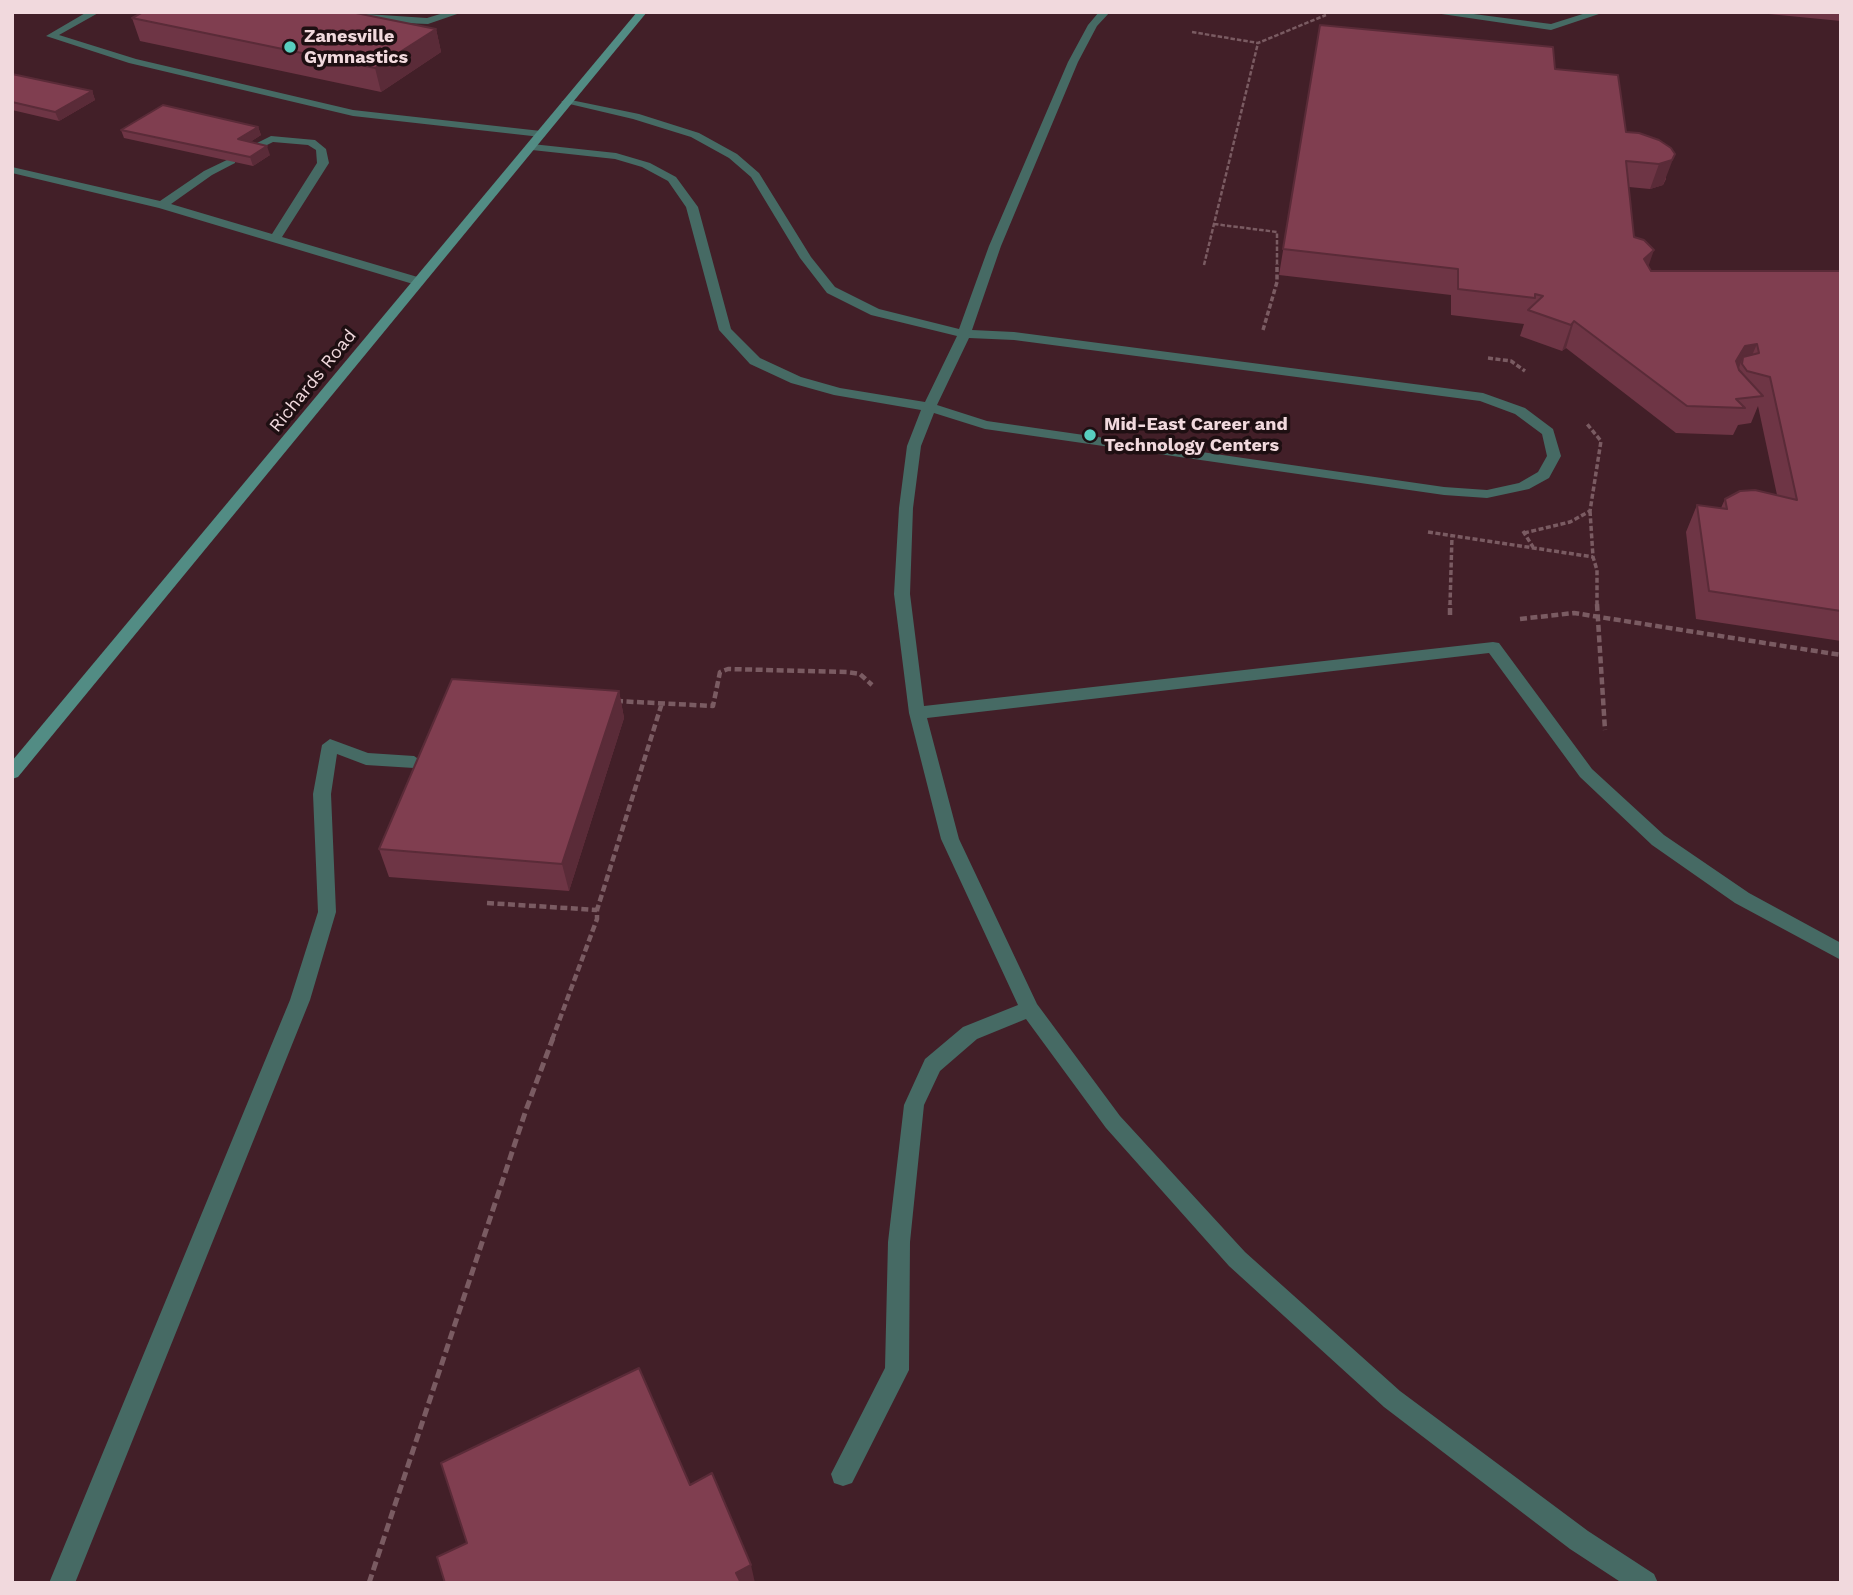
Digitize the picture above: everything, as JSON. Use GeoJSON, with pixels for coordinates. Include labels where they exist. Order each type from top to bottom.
{"type":"FeatureCollection","features":[{"type":"Feature","properties":{"kind":"street","name":"Richards Road"},"geometry":{"type":"LineString","coordinates":[[12,774],[642,12]]}},
{"type":"Feature","properties":{"kind":"lane"},"geometry":{"type":"LineString","coordinates":[[95,12],[51,36],[132,61],[353,113],[541,134]]}},
{"type":"Feature","properties":{"kind":"lane"},"geometry":{"type":"LineString","coordinates":[[341,12],[428,21],[458,12]]}},
{"type":"Feature","properties":{"kind":"lane"},"geometry":{"type":"LineString","coordinates":[[1105,12],[1093,25],[1073,62],[995,246],[964,334],[929,407],[914,446],[906,508],[903,582],[917,713],[950,839],[1030,1009],[1113,1122],[1237,1259],[1392,1399],[1579,1539],[1645,1583]]}},
{"type":"Feature","properties":{"kind":"lane"},"geometry":{"type":"LineString","coordinates":[[1433,12],[1551,27],[1600,12]]}},
{"type":"Feature","properties":{"kind":"lane"},"geometry":{"type":"LineString","coordinates":[[532,146],[615,156],[646,165],[672,179],[692,207],[725,330],[755,361],[796,380],[839,392],[929,407],[985,425],[1444,491],[1487,494],[1524,486],[1544,475],[1554,456],[1548,432],[1520,411],[1483,397],[1014,336],[964,334],[875,312],[831,290],[806,258],[755,175],[733,156],[695,135],[635,116],[566,102]]}},
{"type":"Feature","properties":{"kind":"lane"},"geometry":{"type":"LineString","coordinates":[[249,150],[271,139],[311,142],[321,149],[323,163],[275,239]]}},
{"type":"Feature","properties":{"kind":"lane"},"geometry":{"type":"LineString","coordinates":[[162,205],[208,173],[231,161]]}},
{"type":"Feature","properties":{"kind":"lane"},"geometry":{"type":"LineString","coordinates":[[12,170],[162,205],[418,281]]}},
{"type":"Feature","properties":{"kind":"lane"},"geometry":{"type":"LineString","coordinates":[[917,713],[1493,647],[1586,773],[1658,840],[1742,898],[1841,952]]}},
{"type":"Feature","properties":{"kind":"lane"},"geometry":{"type":"LineString","coordinates":[[62,1583],[300,1000],[327,912],[322,794],[330,745],[366,759],[414,762]]}},
{"type":"Feature","properties":{"kind":"lane"},"geometry":{"type":"LineString","coordinates":[[843,1474],[897,1370],[899,1242],[914,1105],[932,1065],[970,1033],[1030,1009]]}},
{"type":"Feature","properties":{"kind":"path"},"geometry":{"type":"LineString","coordinates":[[1192,32],[1258,43],[1326,15]]}},
{"type":"Feature","properties":{"kind":"path"},"geometry":{"type":"LineString","coordinates":[[1204,265],[1258,43]]}},
{"type":"Feature","properties":{"kind":"path"},"geometry":{"type":"LineString","coordinates":[[1214,224],[1277,232],[1277,282],[1263,330]]}},
{"type":"Feature","properties":{"kind":"path"},"geometry":{"type":"LineString","coordinates":[[1590,511],[1593,556],[1597,570],[1597,618],[1606,743]]}},
{"type":"Feature","properties":{"kind":"path"},"geometry":{"type":"LineString","coordinates":[[1518,523],[1534,548]]}},
{"type":"Feature","properties":{"kind":"path"},"geometry":{"type":"LineString","coordinates":[[1428,532],[1593,556]]}},
{"type":"Feature","properties":{"kind":"path"},"geometry":{"type":"LineString","coordinates":[[1450,627],[1452,536]]}},
{"type":"Feature","properties":{"kind":"path"},"geometry":{"type":"LineString","coordinates":[[609,700],[713,706],[720,672],[728,669],[847,671],[860,674],[878,694]]}},
{"type":"Feature","properties":{"kind":"path"},"geometry":{"type":"LineString","coordinates":[[369,1583],[508,1161],[597,919],[597,910],[662,703]]}},
{"type":"Feature","properties":{"kind":"path"},"geometry":{"type":"LineString","coordinates":[[487,903],[597,910]]}},
{"type":"Feature","properties":{"kind":"building"},"geometry":{"type":"Polygon","coordinates":[[[143,12],[351,12],[436,29],[375,68],[132,18],[143,12]]]}},
{"type":"Feature","properties":{"kind":"building"},"geometry":{"type":"Polygon","coordinates":[[[1320,25],[1553,47],[1555,69],[1618,75],[1626,132],[1659,140],[1675,154],[1672,160],[1659,164],[1626,161],[1634,237],[1644,240],[1654,250],[1644,259],[1651,271],[1841,271],[1841,611],[1709,591],[1697,505],[1727,509],[1725,499],[1740,491],[1755,490],[1797,500],[1770,377],[1747,371],[1742,364],[1743,357],[1759,353],[1757,344],[1745,346],[1736,361],[1739,370],[1763,396],[1736,399],[1745,408],[1687,406],[1574,321],[1571,325],[1528,310],[1543,296],[1535,294],[1535,298],[1458,289],[1458,269],[1283,249],[1320,25]]]}},
{"type":"Feature","properties":{"kind":"building"},"geometry":{"type":"Polygon","coordinates":[[[12,74],[92,91],[55,112],[12,102],[12,74]]]}},
{"type":"Feature","properties":{"kind":"building"},"geometry":{"type":"Polygon","coordinates":[[[163,105],[258,127],[238,139],[267,146],[250,157],[121,130],[163,105]]]}},
{"type":"Feature","properties":{"kind":"building"},"geometry":{"type":"Polygon","coordinates":[[[452,679],[619,691],[562,864],[379,849],[452,679]]]}},
{"type":"Feature","properties":{"kind":"building"},"geometry":{"type":"Polygon","coordinates":[[[639,1368],[690,1485],[712,1473],[751,1565],[736,1573],[741,1583],[445,1583],[437,1557],[467,1543],[441,1463],[639,1368]]]}},
{"type":"Feature","properties":{"kind":"place","name":"Zanesville Gymnastics"},"geometry":{"type":"Point","coordinates":[290,47]}},
{"type":"Feature","properties":{"kind":"place","name":"Mid-East Career and Technology Centers"},"geometry":{"type":"Point","coordinates":[1090,435]}}]}
